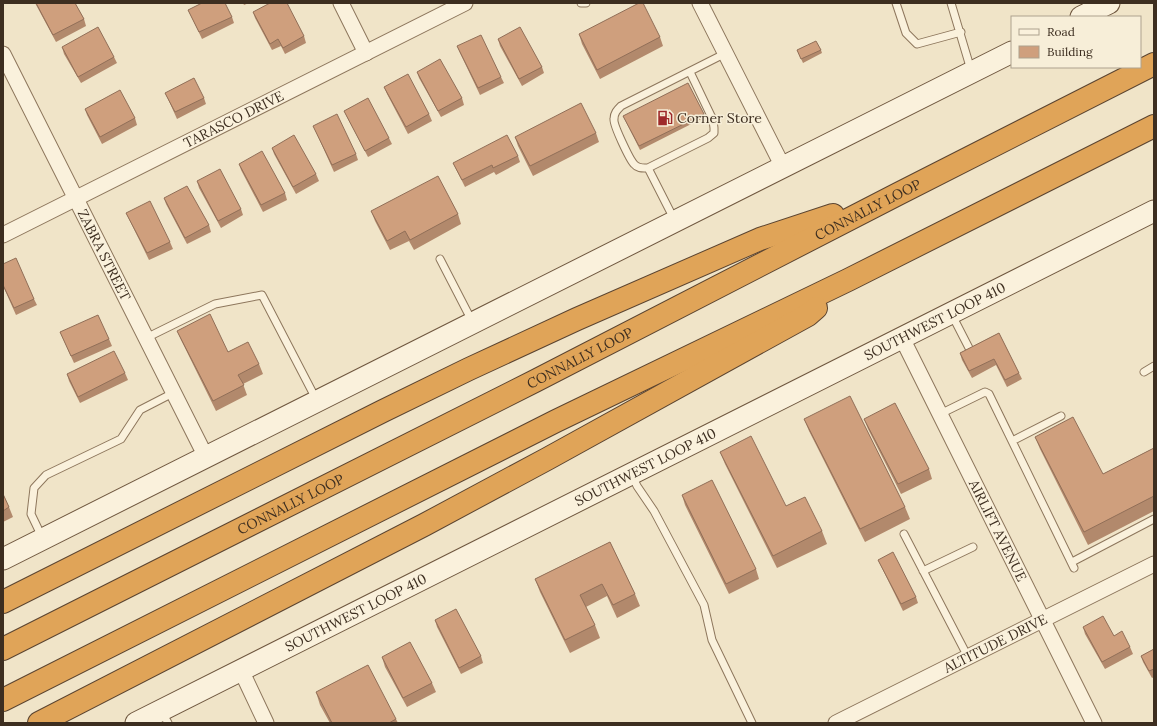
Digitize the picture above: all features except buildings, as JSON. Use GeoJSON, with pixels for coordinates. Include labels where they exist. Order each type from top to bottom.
{"type":"FeatureCollection","features":[{"type":"Feature","properties":{"kind":"highway","name":"CONNALLY LOOP"},"geometry":{"type":"LineString","coordinates":[[3,649],[535,381],[1154,64]]}},
{"type":"Feature","properties":{"kind":"highway"},"geometry":{"type":"LineString","coordinates":[[3,700],[556,421],[848,280],[1154,126]]}},
{"type":"Feature","properties":{"kind":"highway"},"geometry":{"type":"LineString","coordinates":[[3,602],[388,409],[576,320],[760,239],[898,194]]}},
{"type":"Feature","properties":{"kind":"highway"},"geometry":{"type":"LineString","coordinates":[[40,723],[424,525],[554,455],[808,315],[848,280]]}},
{"type":"Feature","properties":{"kind":"main road"},"geometry":{"type":"LineString","coordinates":[[1083,16],[1109,3]]}},
{"type":"Feature","properties":{"kind":"main road"},"geometry":{"type":"LineString","coordinates":[[3,559],[1011,52]]}},
{"type":"Feature","properties":{"kind":"main road","name":"SOUTHWEST LOOP 410"},"geometry":{"type":"LineString","coordinates":[[136,723],[165,717],[240,670],[1154,210]]}},
{"type":"Feature","properties":{"kind":"street"},"geometry":{"type":"LineString","coordinates":[[341,3],[366,53]]}},
{"type":"Feature","properties":{"kind":"street","name":"TARASCO DRIVE"},"geometry":{"type":"LineString","coordinates":[[3,235],[465,3]]}},
{"type":"Feature","properties":{"kind":"street"},"geometry":{"type":"LineString","coordinates":[[700,3],[782,167]]}},
{"type":"Feature","properties":{"kind":"street","name":"ZABRA STREET"},"geometry":{"type":"LineString","coordinates":[[5,63],[206,457]]}},
{"type":"Feature","properties":{"kind":"street","name":"AIRLIFT AVENUE"},"geometry":{"type":"LineString","coordinates":[[902,338],[1094,723]]}},
{"type":"Feature","properties":{"kind":"street","name":"ALTITUDE DRIVE"},"geometry":{"type":"LineString","coordinates":[[836,723],[1154,564]]}},
{"type":"Feature","properties":{"kind":"street"},"geometry":{"type":"LineString","coordinates":[[240,670],[266,723]]}},
{"type":"Feature","properties":{"kind":"lane"},"geometry":{"type":"LineString","coordinates":[[581,3],[586,3]]}},
{"type":"Feature","properties":{"kind":"lane"},"geometry":{"type":"LineString","coordinates":[[896,3],[906,33],[917,44],[961,32]]}},
{"type":"Feature","properties":{"kind":"lane"},"geometry":{"type":"LineString","coordinates":[[951,3],[972,72]]}},
{"type":"Feature","properties":{"kind":"lane"},"geometry":{"type":"LineString","coordinates":[[690,72],[713,120],[714,133],[708,138],[648,168],[642,169],[634,164],[617,131],[613,121],[615,113],[621,106],[726,53]]}},
{"type":"Feature","properties":{"kind":"lane"},"geometry":{"type":"LineString","coordinates":[[648,168],[675,221]]}},
{"type":"Feature","properties":{"kind":"lane"},"geometry":{"type":"LineString","coordinates":[[440,259],[473,323]]}},
{"type":"Feature","properties":{"kind":"lane"},"geometry":{"type":"LineString","coordinates":[[146,338],[215,304],[262,295],[317,401]]}},
{"type":"Feature","properties":{"kind":"lane"},"geometry":{"type":"LineString","coordinates":[[951,313],[970,350]]}},
{"type":"Feature","properties":{"kind":"lane"},"geometry":{"type":"LineString","coordinates":[[1144,372],[1154,366]]}},
{"type":"Feature","properties":{"kind":"lane"},"geometry":{"type":"LineString","coordinates":[[940,414],[985,392],[989,394],[1073,565],[1154,519]]}},
{"type":"Feature","properties":{"kind":"lane"},"geometry":{"type":"LineString","coordinates":[[43,539],[31,514],[34,488],[46,475],[121,439],[140,410],[174,393]]}},
{"type":"Feature","properties":{"kind":"lane"},"geometry":{"type":"LineString","coordinates":[[1012,441],[1061,416]]}},
{"type":"Feature","properties":{"kind":"lane"},"geometry":{"type":"LineString","coordinates":[[631,473],[637,486],[654,511],[704,605],[712,640],[752,723]]}},
{"type":"Feature","properties":{"kind":"lane"},"geometry":{"type":"LineString","coordinates":[[904,534],[968,658]]}},
{"type":"Feature","properties":{"kind":"lane"},"geometry":{"type":"LineString","coordinates":[[923,571],[973,547]]}},
{"type":"Feature","properties":{"kind":"place","name":"Corner Store"},"geometry":{"type":"Point","coordinates":[665,118]}}]}
